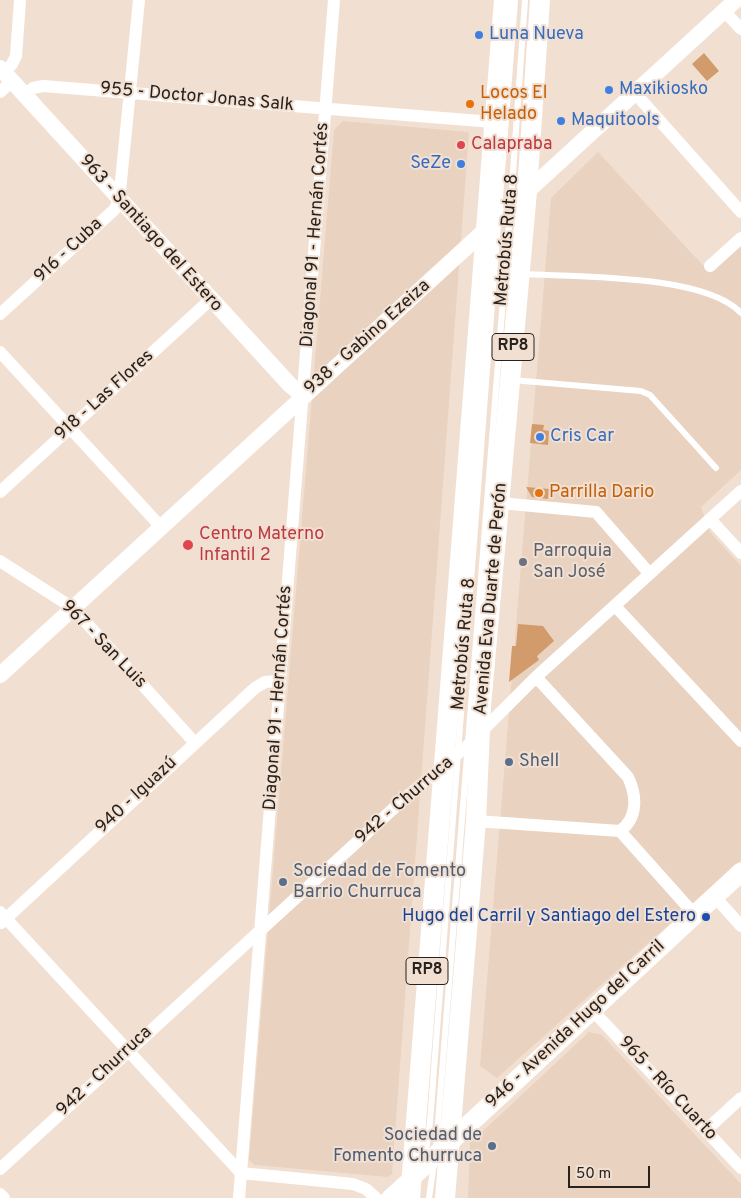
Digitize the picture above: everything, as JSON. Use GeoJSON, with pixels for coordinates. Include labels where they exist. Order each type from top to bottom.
{"type":"FeatureCollection","features":[{"type":"Feature","properties":{"kind":"main road","name":"Avenida Eva Duarte de Perón"},"geometry":{"type":"LineString","coordinates":[[420,1175],[450,760],[468,442],[494,231],[492,122],[504,0]]}},
{"type":"Feature","properties":{"kind":"main road","name":"Avenida Eva Duarte de Perón"},"geometry":{"type":"LineString","coordinates":[[445,1198],[476,821],[481,706],[527,191],[540,0]]}},
{"type":"Feature","properties":{"kind":"main road","name":"946 - Avenida Hugo del Carril"},"geometry":{"type":"LineString","coordinates":[[420,1175],[450,1141],[593,1011],[741,872]]}},
{"type":"Feature","properties":{"kind":"street"},"geometry":{"type":"LineString","coordinates":[[4,79],[16,56],[20,0]]}},
{"type":"Feature","properties":{"kind":"street"},"geometry":{"type":"LineString","coordinates":[[119,201],[139,0]]}},
{"type":"Feature","properties":{"kind":"street","name":"Diagonal 91 - Hernán Cortés"},"geometry":{"type":"LineString","coordinates":[[239,1198],[334,0]]}},
{"type":"Feature","properties":{"kind":"street"},"geometry":{"type":"LineString","coordinates":[[730,5],[741,29]]}},
{"type":"Feature","properties":{"kind":"street","name":"938 - Gabino Ezeiza"},"geometry":{"type":"LineString","coordinates":[[0,675],[162,528],[303,396],[494,231],[511,206],[730,5]]}},
{"type":"Feature","properties":{"kind":"street","name":"963 - Santiago del Estero"},"geometry":{"type":"LineString","coordinates":[[4,79],[25,95],[210,300],[290,385],[303,396]]}},
{"type":"Feature","properties":{"kind":"street","name":"955 - Doctor Jonas Salk"},"geometry":{"type":"LineString","coordinates":[[25,95],[33,88],[43,86],[492,122]]}},
{"type":"Feature","properties":{"kind":"street"},"geometry":{"type":"LineString","coordinates":[[635,93],[741,212]]}},
{"type":"Feature","properties":{"kind":"street","name":"916 - Cuba"},"geometry":{"type":"LineString","coordinates":[[0,314],[114,210],[119,201]]}},
{"type":"Feature","properties":{"kind":"street"},"geometry":{"type":"LineString","coordinates":[[710,266],[741,238]]}},
{"type":"Feature","properties":{"kind":"street","name":"918 - Las Flores"},"geometry":{"type":"LineString","coordinates":[[0,492],[210,300]]}},
{"type":"Feature","properties":{"kind":"street"},"geometry":{"type":"LineString","coordinates":[[0,352],[162,528]]}},
{"type":"Feature","properties":{"kind":"street","name":"942 - Churruca"},"geometry":{"type":"LineString","coordinates":[[0,1169],[261,929],[467,746],[536,677],[741,491]]}},
{"type":"Feature","properties":{"kind":"street"},"geometry":{"type":"LineString","coordinates":[[500,503],[596,512],[649,573]]}},
{"type":"Feature","properties":{"kind":"street"},"geometry":{"type":"LineString","coordinates":[[710,519],[741,553]]}},
{"type":"Feature","properties":{"kind":"street","name":"967 - San Luis"},"geometry":{"type":"LineString","coordinates":[[0,561],[73,608],[194,743]]}},
{"type":"Feature","properties":{"kind":"street"},"geometry":{"type":"LineString","coordinates":[[615,606],[741,741]]}},
{"type":"Feature","properties":{"kind":"street"},"geometry":{"type":"LineString","coordinates":[[476,821],[620,831],[628,825],[633,816],[634,795],[628,778],[536,677]]}},
{"type":"Feature","properties":{"kind":"street","name":"940 - Iguazú"},"geometry":{"type":"LineString","coordinates":[[2,918],[260,684],[279,681]]}},
{"type":"Feature","properties":{"kind":"street"},"geometry":{"type":"LineString","coordinates":[[620,831],[694,915]]}},
{"type":"Feature","properties":{"kind":"street"},"geometry":{"type":"LineString","coordinates":[[715,897],[741,926]]}},
{"type":"Feature","properties":{"kind":"street"},"geometry":{"type":"LineString","coordinates":[[2,918],[241,1173],[353,1184],[366,1189],[376,1198]]}},
{"type":"Feature","properties":{"kind":"street","name":"965 - Río Cuarto"},"geometry":{"type":"LineString","coordinates":[[593,1011],[741,1168]]}},
{"type":"Feature","properties":{"kind":"street"},"geometry":{"type":"LineString","coordinates":[[706,1130],[741,1098]]}},
{"type":"Feature","properties":{"kind":"street","name":"946 - Avenida Hugo del Carril"},"geometry":{"type":"LineString","coordinates":[[389,1198],[420,1175]]}},
{"type":"Feature","properties":{"kind":"street"},"geometry":{"type":"LineString","coordinates":[[0,1194],[4,1198]]}},
{"type":"Feature","properties":{"kind":"lane","name":"Metrobús Ruta 8"},"geometry":{"type":"LineString","coordinates":[[450,760],[515,0]]}},
{"type":"Feature","properties":{"kind":"lane","name":"Metrobús Ruta 8"},"geometry":{"type":"LineString","coordinates":[[429,1198],[420,1175],[439,1134],[467,746],[511,206],[525,0]]}},
{"type":"Feature","properties":{"kind":"lane"},"geometry":{"type":"LineString","coordinates":[[520,274],[659,283],[717,297],[733,304],[741,313]]}},
{"type":"Feature","properties":{"kind":"lane"},"geometry":{"type":"LineString","coordinates":[[510,380],[641,391],[650,395],[716,468]]}},
{"type":"Feature","properties":{"kind":"shaded area"},"geometry":{"type":"Polygon","coordinates":[[[343,121],[469,132],[392,1174],[388,1177],[255,1165],[249,1160],[334,130],[343,121]]]}},
{"type":"Feature","properties":{"kind":"shaded area"},"geometry":{"type":"Polygon","coordinates":[[[598,152],[710,273],[741,246],[741,470],[701,507],[710,532],[741,566],[741,860],[497,1078],[480,1066],[551,198],[598,152]]]}},
{"type":"Feature","properties":{"kind":"shaded area"},"geometry":{"type":"Polygon","coordinates":[[[589,1032],[602,1035],[741,1184],[741,1198],[468,1198],[470,1143],[589,1032]]]}},
{"type":"Feature","properties":{"kind":"building"},"geometry":{"type":"Polygon","coordinates":[[[704,53],[719,71],[707,81],[692,64],[704,53]]]}},
{"type":"Feature","properties":{"kind":"building","name":"Cris Car"},"geometry":{"type":"Polygon","coordinates":[[[532,424],[544,425],[543,430],[549,431],[548,445],[530,443],[532,424]]]}},
{"type":"Feature","properties":{"kind":"building","name":"Parrilla Dario"},"geometry":{"type":"Polygon","coordinates":[[[526,487],[549,489],[548,499],[532,497],[526,487]]]}},
{"type":"Feature","properties":{"kind":"building"},"geometry":{"type":"Polygon","coordinates":[[[518,624],[543,626],[554,641],[537,656],[539,660],[509,682],[512,646],[516,646],[518,624]]]}},
{"type":"Feature","properties":{"kind":"place","name":"Luna Nueva"},"geometry":{"type":"Point","coordinates":[479,35]}},
{"type":"Feature","properties":{"kind":"place","name":"Maxikiosko"},"geometry":{"type":"Point","coordinates":[609,90]}},
{"type":"Feature","properties":{"kind":"place","name":"Locos El Helado"},"geometry":{"type":"Point","coordinates":[470,104]}},
{"type":"Feature","properties":{"kind":"place","name":"Maquitools"},"geometry":{"type":"Point","coordinates":[561,121]}},
{"type":"Feature","properties":{"kind":"place","name":"Calapraba"},"geometry":{"type":"Point","coordinates":[461,145]}},
{"type":"Feature","properties":{"kind":"place","name":"SeZe"},"geometry":{"type":"Point","coordinates":[461,164]}},
{"type":"Feature","properties":{"kind":"place","name":"Cris Car"},"geometry":{"type":"Point","coordinates":[540,437]}},
{"type":"Feature","properties":{"kind":"place","name":"Parrilla Dario"},"geometry":{"type":"Point","coordinates":[539,493]}},
{"type":"Feature","properties":{"kind":"place","name":"Centro Materno Infantil 2"},"geometry":{"type":"Point","coordinates":[188,545]}},
{"type":"Feature","properties":{"kind":"place","name":"Parroquia San José"},"geometry":{"type":"Point","coordinates":[523,562]}},
{"type":"Feature","properties":{"kind":"place","name":"Shell"},"geometry":{"type":"Point","coordinates":[509,762]}},
{"type":"Feature","properties":{"kind":"place","name":"Sociedad de Fomento Barrio Churruca"},"geometry":{"type":"Point","coordinates":[283,882]}},
{"type":"Feature","properties":{"kind":"place","name":"Hugo del Carril y Santiago del Estero"},"geometry":{"type":"Point","coordinates":[706,917]}},
{"type":"Feature","properties":{"kind":"place","name":"Sociedad de Fomento Churruca"},"geometry":{"type":"Point","coordinates":[492,1146]}}]}
